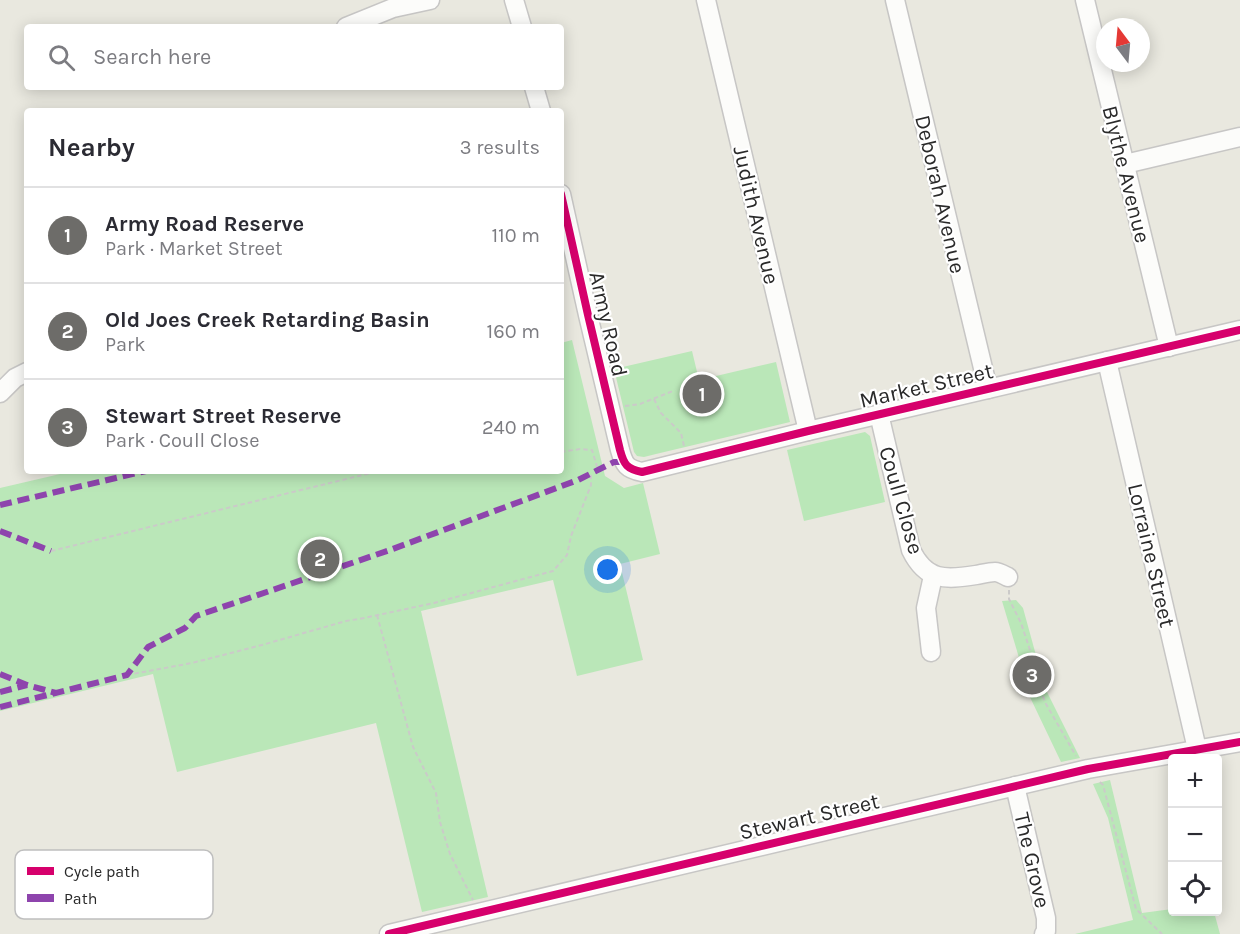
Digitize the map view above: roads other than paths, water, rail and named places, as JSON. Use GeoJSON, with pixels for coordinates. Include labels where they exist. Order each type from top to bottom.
{"type":"FeatureCollection","features":[{"type":"Feature","properties":{"kind":"street"},"geometry":{"type":"LineString","coordinates":[[353,24],[393,8],[430,0]]}},
{"type":"Feature","properties":{"kind":"street"},"geometry":{"type":"LineString","coordinates":[[514,0],[521,24]]}},
{"type":"Feature","properties":{"kind":"street","name":"Judith Avenue"},"geometry":{"type":"LineString","coordinates":[[705,0],[808,431]]}},
{"type":"Feature","properties":{"kind":"street","name":"Deborah Avenue"},"geometry":{"type":"LineString","coordinates":[[895,0],[988,389]]}},
{"type":"Feature","properties":{"kind":"street","name":"Blythe Avenue"},"geometry":{"type":"LineString","coordinates":[[1085,0],[1168,347]]}},
{"type":"Feature","properties":{"kind":"street"},"geometry":{"type":"LineString","coordinates":[[535,90],[540,108]]}},
{"type":"Feature","properties":{"kind":"street"},"geometry":{"type":"LineString","coordinates":[[1125,164],[1240,137]]}},
{"type":"Feature","properties":{"kind":"street","name":"Army Road"},"geometry":{"type":"LineString","coordinates":[[564,207],[624,462]]}},
{"type":"Feature","properties":{"kind":"street","name":"Market Street"},"geometry":{"type":"LineString","coordinates":[[624,462],[631,470],[642,471],[1240,330]]}},
{"type":"Feature","properties":{"kind":"street","name":"Lorraine Street"},"geometry":{"type":"LineString","coordinates":[[1107,361],[1197,749]]}},
{"type":"Feature","properties":{"kind":"street"},"geometry":{"type":"LineString","coordinates":[[0,393],[15,378],[24,374]]}},
{"type":"Feature","properties":{"kind":"street","name":"Coull Close"},"geometry":{"type":"LineString","coordinates":[[879,414],[911,550],[916,561],[933,576],[939,578],[996,572],[1008,577]]}},
{"type":"Feature","properties":{"kind":"street"},"geometry":{"type":"LineString","coordinates":[[931,651],[926,608],[933,576]]}},
{"type":"Feature","properties":{"kind":"street","name":"Stewart Street"},"geometry":{"type":"LineString","coordinates":[[389,934],[1088,769],[1240,742]]}},
{"type":"Feature","properties":{"kind":"street","name":"The Grove"},"geometry":{"type":"LineString","coordinates":[[1015,786],[1046,918],[1044,934]]}},
{"type":"Feature","properties":{"kind":"place","name":"Army Road Reserve"},"geometry":{"type":"Point","coordinates":[702,394]}},
{"type":"Feature","properties":{"kind":"place","name":"Old Joes Creek Retarding Basin"},"geometry":{"type":"Point","coordinates":[320,559]}},
{"type":"Feature","properties":{"kind":"place","name":"Stewart Street Reserve"},"geometry":{"type":"Point","coordinates":[1032,675]}}]}
